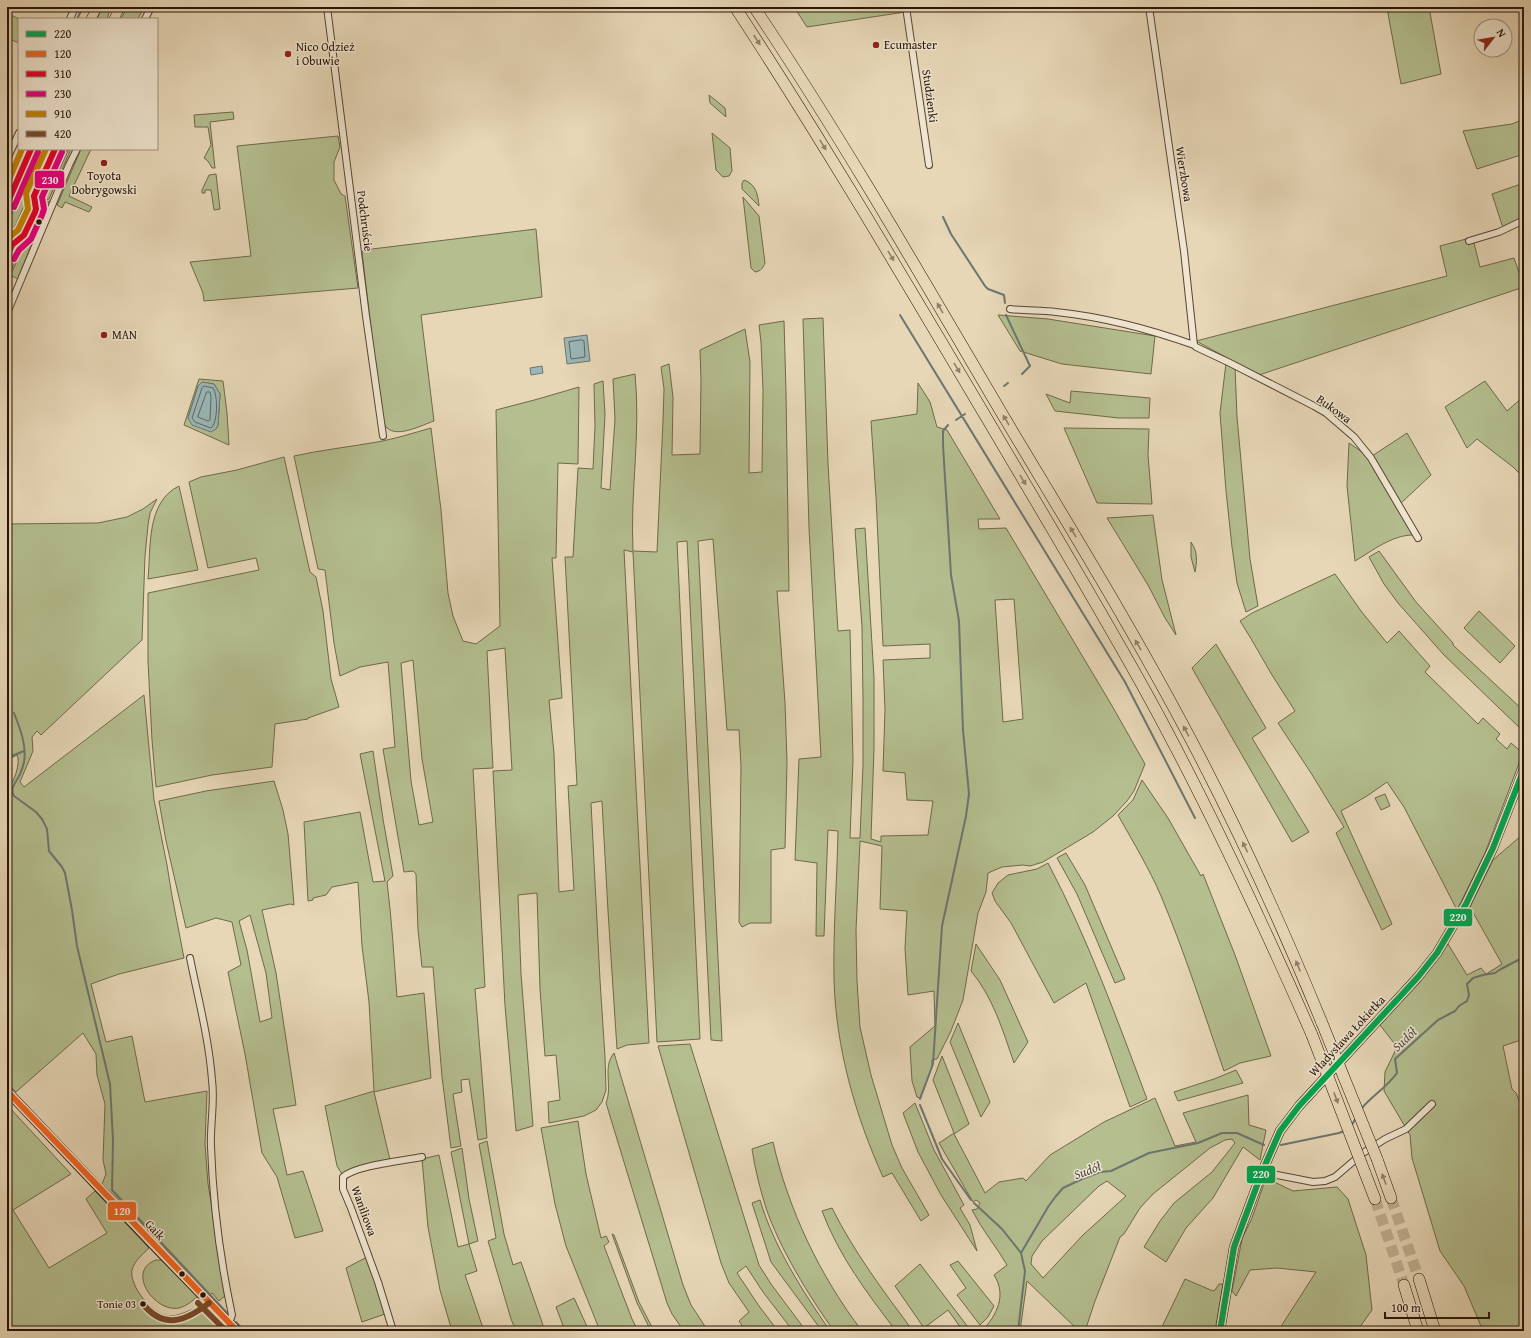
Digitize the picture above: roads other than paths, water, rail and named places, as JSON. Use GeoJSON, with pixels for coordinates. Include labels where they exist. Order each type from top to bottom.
{"type":"FeatureCollection","features":[{"type":"Feature","properties":{"kind":"highway"},"geometry":{"type":"LineString","coordinates":[[735,7],[857,198],[1132,667],[1180,755],[1217,828],[1312,1035],[1375,1199]]}},
{"type":"Feature","properties":{"kind":"highway"},"geometry":{"type":"LineString","coordinates":[[754,7],[846,149],[1108,592],[1164,690],[1199,756],[1265,889],[1322,1023],[1392,1198]]}},
{"type":"Feature","properties":{"kind":"highway"},"geometry":{"type":"LineString","coordinates":[[1418,1278],[1435,1331]]}},
{"type":"Feature","properties":{"kind":"highway"},"geometry":{"type":"LineString","coordinates":[[1404,1285],[1418,1331]]}},
{"type":"Feature","properties":{"kind":"main road"},"geometry":{"type":"LineString","coordinates":[[92,18],[97,7]]}},
{"type":"Feature","properties":{"kind":"main road"},"geometry":{"type":"LineString","coordinates":[[114,18],[120,7]]}},
{"type":"Feature","properties":{"kind":"main road"},"geometry":{"type":"LineString","coordinates":[[7,204],[31,150]]}},
{"type":"Feature","properties":{"kind":"main road"},"geometry":{"type":"LineString","coordinates":[[7,256],[55,150]]}},
{"type":"Feature","properties":{"kind":"street"},"geometry":{"type":"LineString","coordinates":[[70,18],[75,7]]}},
{"type":"Feature","properties":{"kind":"street"},"geometry":{"type":"LineString","coordinates":[[146,18],[151,7]]}},
{"type":"Feature","properties":{"kind":"street","name":"Podchruście"},"geometry":{"type":"LineString","coordinates":[[327,7],[366,316],[383,436]]}},
{"type":"Feature","properties":{"kind":"street","name":"Studzienki"},"geometry":{"type":"LineString","coordinates":[[906,7],[929,165]]}},
{"type":"Feature","properties":{"kind":"street","name":"Wierzbowa"},"geometry":{"type":"LineString","coordinates":[[1149,7],[1184,251],[1194,345]]}},
{"type":"Feature","properties":{"kind":"street"},"geometry":{"type":"LineString","coordinates":[[7,159],[18,135]]}},
{"type":"Feature","properties":{"kind":"street"},"geometry":{"type":"LineString","coordinates":[[7,313],[76,150]]}},
{"type":"Feature","properties":{"kind":"street"},"geometry":{"type":"LineString","coordinates":[[1469,241],[1499,232],[1524,220]]}},
{"type":"Feature","properties":{"kind":"street"},"geometry":{"type":"LineString","coordinates":[[7,294],[14,297]]}},
{"type":"Feature","properties":{"kind":"street","name":"Bukowa"},"geometry":{"type":"LineString","coordinates":[[1010,309],[1056,312],[1121,322],[1157,331],[1194,345],[1314,406],[1326,413],[1354,437],[1371,458],[1418,538]]}},
{"type":"Feature","properties":{"kind":"street","name":"Władysława Łokietka"},"geometry":{"type":"LineString","coordinates":[[1220,1331],[1234,1247],[1277,1136],[1288,1118],[1418,977],[1443,943],[1466,904],[1493,848],[1524,769]]}},
{"type":"Feature","properties":{"kind":"street"},"geometry":{"type":"LineString","coordinates":[[190,958],[206,1037],[213,1081],[211,1144],[213,1198],[220,1253],[232,1315],[229,1323]]}},
{"type":"Feature","properties":{"kind":"street","name":"Gaik"},"geometry":{"type":"LineString","coordinates":[[7,1091],[237,1331]]}},
{"type":"Feature","properties":{"kind":"street"},"geometry":{"type":"LineString","coordinates":[[1262,1172],[1313,1182],[1325,1181],[1335,1177],[1363,1153],[1385,1139],[1406,1130],[1432,1104]]}},
{"type":"Feature","properties":{"kind":"street","name":"Waniliowa"},"geometry":{"type":"LineString","coordinates":[[393,1331],[378,1282],[343,1189],[343,1177],[347,1174],[375,1165],[422,1157]]}},
{"type":"Feature","properties":{"kind":"water"},"geometry":{"type":"Polygon","coordinates":[[[587,335],[590,361],[567,364],[564,338],[587,335]]]}},
{"type":"Feature","properties":{"kind":"water"},"geometry":{"type":"Polygon","coordinates":[[[542,366],[543,373],[531,375],[530,368],[542,366]]]}},
{"type":"Feature","properties":{"kind":"water"},"geometry":{"type":"Polygon","coordinates":[[[202,382],[214,384],[220,394],[218,425],[216,429],[211,432],[192,425],[188,418],[198,386],[202,382]]]}},
{"type":"Feature","properties":{"kind":"waterway"},"geometry":{"type":"LineString","coordinates":[[78,18],[83,7]]}},
{"type":"Feature","properties":{"kind":"waterway"},"geometry":{"type":"LineString","coordinates":[[7,177],[20,150]]}},
{"type":"Feature","properties":{"kind":"waterway"},"geometry":{"type":"LineString","coordinates":[[53,183],[68,150]]}},
{"type":"Feature","properties":{"kind":"waterway"},"geometry":{"type":"LineString","coordinates":[[943,217],[951,234],[985,286],[988,289],[1004,295],[1005,303]]}},
{"type":"Feature","properties":{"kind":"waterway"},"geometry":{"type":"LineString","coordinates":[[900,315],[1125,682],[1195,818]]}},
{"type":"Feature","properties":{"kind":"waterway"},"geometry":{"type":"LineString","coordinates":[[1006,315],[1030,366],[1022,374]]}},
{"type":"Feature","properties":{"kind":"waterway"},"geometry":{"type":"LineString","coordinates":[[1004,386],[1008,383]]}},
{"type":"Feature","properties":{"kind":"waterway"},"geometry":{"type":"LineString","coordinates":[[956,420],[965,414]]}},
{"type":"Feature","properties":{"kind":"waterway"},"geometry":{"type":"LineString","coordinates":[[920,1099],[933,1064],[942,926],[966,816],[969,794],[963,730],[959,621],[951,575],[943,445],[943,431],[948,425]]}},
{"type":"Feature","properties":{"kind":"waterway"},"geometry":{"type":"LineString","coordinates":[[14,713],[19,725],[25,756],[19,777],[12,790],[14,796],[36,812],[42,819],[47,829],[49,851],[65,873],[77,946],[110,1084],[113,1140],[112,1190],[227,1313]]}},
{"type":"Feature","properties":{"kind":"waterway"},"geometry":{"type":"LineString","coordinates":[[7,758],[24,751]]}},
{"type":"Feature","properties":{"kind":"waterway","name":"Sudół"},"geometry":{"type":"LineString","coordinates":[[1361,1109],[1397,1073],[1395,1059],[1438,1020],[1455,1011],[1459,1006],[1467,1001],[1469,995],[1467,984],[1473,978],[1495,973],[1524,957]]}},
{"type":"Feature","properties":{"kind":"waterway"},"geometry":{"type":"LineString","coordinates":[[920,1105],[942,1159],[971,1200]]}},
{"type":"Feature","properties":{"kind":"waterway","name":"Sudół"},"geometry":{"type":"LineString","coordinates":[[1351,1126],[1356,1118]]}},
{"type":"Feature","properties":{"kind":"waterway","name":"Sudół"},"geometry":{"type":"LineString","coordinates":[[1281,1145],[1344,1131]]}},
{"type":"Feature","properties":{"kind":"waterway","name":"Sudół"},"geometry":{"type":"LineString","coordinates":[[1018,1331],[1025,1271],[1021,1253],[1048,1207],[1063,1188],[1100,1172],[1111,1171],[1149,1153],[1198,1143],[1222,1133],[1237,1133],[1264,1145]]}},
{"type":"Feature","properties":{"kind":"waterway"},"geometry":{"type":"LineString","coordinates":[[974,1203],[1002,1229],[1021,1253]]}},
{"type":"Feature","properties":{"kind":"waterway"},"geometry":{"type":"LineString","coordinates":[[236,1322],[244,1331]]}},
{"type":"Feature","properties":{"kind":"tunnel"},"geometry":{"type":"LineString","coordinates":[[1391,1198],[1419,1279]]}},
{"type":"Feature","properties":{"kind":"tunnel"},"geometry":{"type":"LineString","coordinates":[[1375,1199],[1404,1285]]}},
{"type":"Feature","properties":{"kind":"place","name":"Ecumaster"},"geometry":{"type":"Point","coordinates":[876,45]}},
{"type":"Feature","properties":{"kind":"place","name":"Nico Odzież i Obuwie"},"geometry":{"type":"Point","coordinates":[288,54]}},
{"type":"Feature","properties":{"kind":"place","name":"Toyota Dobrygowski"},"geometry":{"type":"Point","coordinates":[104,163]}},
{"type":"Feature","properties":{"kind":"place","name":"MAN"},"geometry":{"type":"Point","coordinates":[104,335]}},
{"type":"Feature","properties":{"kind":"place","name":"Tonie 03"},"geometry":{"type":"Point","coordinates":[143,1304]}}]}
